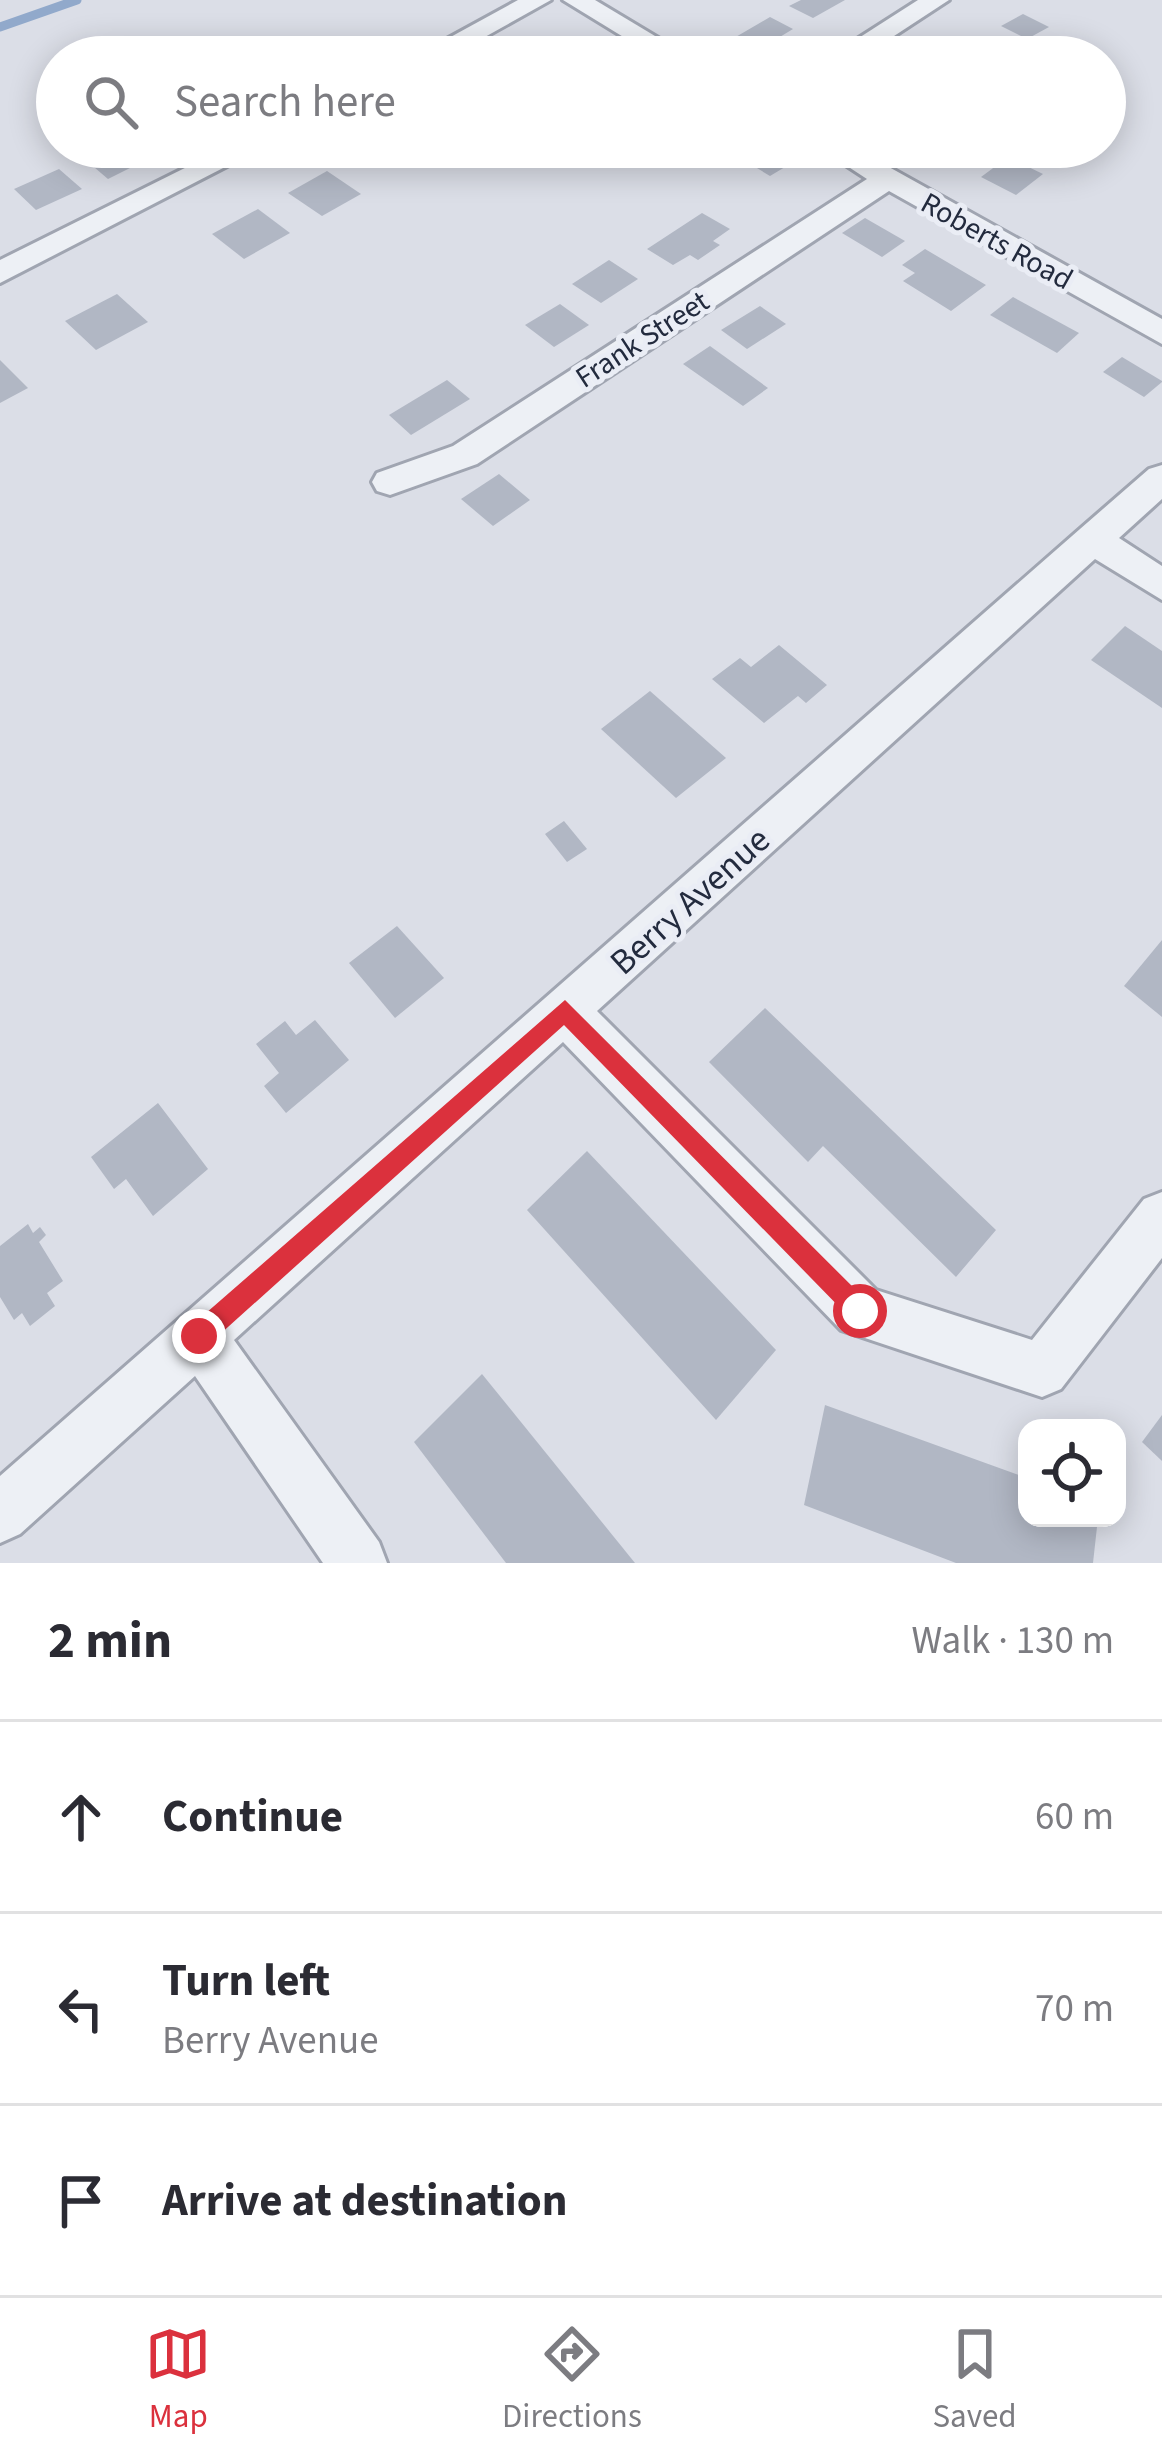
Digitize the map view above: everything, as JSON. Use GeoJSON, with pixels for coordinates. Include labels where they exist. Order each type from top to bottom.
{"type":"FeatureCollection","features":[{"type":"Feature","properties":{"kind":"street"},"geometry":{"type":"LineString","coordinates":[[469,36],[538,0]]}},
{"type":"Feature","properties":{"kind":"street"},"geometry":{"type":"LineString","coordinates":[[576,0],[639,36]]}},
{"type":"Feature","properties":{"kind":"street"},"geometry":{"type":"LineString","coordinates":[[877,36],[936,0]]}},
{"type":"Feature","properties":{"kind":"street"},"geometry":{"type":"LineString","coordinates":[[0,273],[208,168]]}},
{"type":"Feature","properties":{"kind":"street","name":"Roberts Road"},"geometry":{"type":"LineString","coordinates":[[868,168],[1162,333]]}},
{"type":"Feature","properties":{"kind":"street","name":"Frank Street"},"geometry":{"type":"LineString","coordinates":[[390,482],[465,455],[887,179]]}},
{"type":"Feature","properties":{"kind":"street","name":"Berry Avenue"},"geometry":{"type":"LineString","coordinates":[[0,1514],[1162,478]]}},
{"type":"Feature","properties":{"kind":"street"},"geometry":{"type":"LineString","coordinates":[[1093,539],[1162,585]]}},
{"type":"Feature","properties":{"kind":"street"},"geometry":{"type":"LineString","coordinates":[[565,1011],[860,1311],[1042,1370],[1162,1217]]}},
{"type":"Feature","properties":{"kind":"street"},"geometry":{"type":"LineString","coordinates":[[199,1336],[358,1563]]}},
{"type":"Feature","properties":{"kind":"building"},"geometry":{"type":"Polygon","coordinates":[[[801,0],[845,0],[813,18],[789,6],[801,0]]]}},
{"type":"Feature","properties":{"kind":"building"},"geometry":{"type":"Polygon","coordinates":[[[1023,14],[1049,27],[1021,36],[1001,26],[1023,14]]]}},
{"type":"Feature","properties":{"kind":"building"},"geometry":{"type":"Polygon","coordinates":[[[770,17],[793,29],[781,36],[737,36],[770,17]]]}},
{"type":"Feature","properties":{"kind":"building"},"geometry":{"type":"Polygon","coordinates":[[[95,168],[130,168],[108,179],[95,168]]]}},
{"type":"Feature","properties":{"kind":"building"},"geometry":{"type":"Polygon","coordinates":[[[757,168],[783,168],[770,176],[757,168]]]}},
{"type":"Feature","properties":{"kind":"building"},"geometry":{"type":"Polygon","coordinates":[[[993,168],[1031,168],[1043,174],[1016,195],[981,177],[993,168]]]}},
{"type":"Feature","properties":{"kind":"building"},"geometry":{"type":"Polygon","coordinates":[[[59,169],[82,189],[36,210],[14,189],[59,169]]]}},
{"type":"Feature","properties":{"kind":"building"},"geometry":{"type":"Polygon","coordinates":[[[327,171],[361,194],[322,216],[288,193],[327,171]]]}},
{"type":"Feature","properties":{"kind":"building"},"geometry":{"type":"Polygon","coordinates":[[[258,209],[290,233],[244,259],[212,234],[258,209]]]}},
{"type":"Feature","properties":{"kind":"building"},"geometry":{"type":"Polygon","coordinates":[[[702,213],[730,229],[713,241],[720,245],[698,260],[690,255],[673,265],[647,249],[702,213]]]}},
{"type":"Feature","properties":{"kind":"building"},"geometry":{"type":"Polygon","coordinates":[[[865,218],[905,241],[882,257],[842,233],[865,218]]]}},
{"type":"Feature","properties":{"kind":"building"},"geometry":{"type":"Polygon","coordinates":[[[925,249],[986,285],[951,311],[903,281],[915,273],[902,265],[925,249]]]}},
{"type":"Feature","properties":{"kind":"building"},"geometry":{"type":"Polygon","coordinates":[[[609,260],[638,279],[601,303],[572,284],[609,260]]]}},
{"type":"Feature","properties":{"kind":"building"},"geometry":{"type":"Polygon","coordinates":[[[117,294],[148,322],[96,350],[65,321],[117,294]]]}},
{"type":"Feature","properties":{"kind":"building"},"geometry":{"type":"Polygon","coordinates":[[[1013,297],[1079,333],[1057,353],[990,315],[1013,297]]]}},
{"type":"Feature","properties":{"kind":"building"},"geometry":{"type":"Polygon","coordinates":[[[560,304],[589,325],[554,347],[525,325],[560,304]]]}},
{"type":"Feature","properties":{"kind":"building"},"geometry":{"type":"Polygon","coordinates":[[[760,306],[786,324],[747,349],[721,330],[760,306]]]}},
{"type":"Feature","properties":{"kind":"building"},"geometry":{"type":"Polygon","coordinates":[[[710,346],[768,388],[743,406],[683,364],[710,346]]]}},
{"type":"Feature","properties":{"kind":"building"},"geometry":{"type":"Polygon","coordinates":[[[1122,357],[1162,382],[1144,397],[1103,372],[1122,357]]]}},
{"type":"Feature","properties":{"kind":"building"},"geometry":{"type":"Polygon","coordinates":[[[0,360],[28,388],[0,403],[0,360]]]}},
{"type":"Feature","properties":{"kind":"building"},"geometry":{"type":"Polygon","coordinates":[[[447,380],[470,399],[411,435],[389,415],[447,380]]]}},
{"type":"Feature","properties":{"kind":"building"},"geometry":{"type":"Polygon","coordinates":[[[499,474],[530,500],[493,526],[461,499],[499,474]]]}},
{"type":"Feature","properties":{"kind":"building"},"geometry":{"type":"Polygon","coordinates":[[[1125,626],[1162,651],[1162,708],[1091,660],[1125,626]]]}},
{"type":"Feature","properties":{"kind":"building"},"geometry":{"type":"Polygon","coordinates":[[[779,645],[827,685],[806,703],[798,696],[764,723],[712,679],[740,658],[751,667],[779,645]]]}},
{"type":"Feature","properties":{"kind":"building"},"geometry":{"type":"Polygon","coordinates":[[[650,691],[726,758],[676,798],[601,729],[650,691]]]}},
{"type":"Feature","properties":{"kind":"building"},"geometry":{"type":"Polygon","coordinates":[[[564,821],[587,849],[567,862],[545,834],[564,821]]]}},
{"type":"Feature","properties":{"kind":"building"},"geometry":{"type":"Polygon","coordinates":[[[397,926],[444,978],[395,1018],[349,963],[397,926]]]}},
{"type":"Feature","properties":{"kind":"building"},"geometry":{"type":"Polygon","coordinates":[[[1162,940],[1162,1017],[1124,986],[1162,940]]]}},
{"type":"Feature","properties":{"kind":"building"},"geometry":{"type":"Polygon","coordinates":[[[765,1008],[996,1230],[956,1277],[823,1146],[808,1162],[709,1062],[765,1008]]]}},
{"type":"Feature","properties":{"kind":"building"},"geometry":{"type":"Polygon","coordinates":[[[315,1020],[349,1060],[286,1113],[264,1086],[279,1073],[256,1044],[285,1021],[296,1035],[315,1020]]]}},
{"type":"Feature","properties":{"kind":"building"},"geometry":{"type":"Polygon","coordinates":[[[158,1103],[208,1169],[153,1216],[126,1179],[114,1189],[91,1157],[158,1103]]]}},
{"type":"Feature","properties":{"kind":"building"},"geometry":{"type":"Polygon","coordinates":[[[587,1151],[776,1350],[716,1420],[527,1210],[587,1151]]]}},
{"type":"Feature","properties":{"kind":"building"},"geometry":{"type":"Polygon","coordinates":[[[28,1224],[33,1233],[40,1227],[46,1235],[39,1242],[63,1281],[47,1293],[55,1306],[30,1326],[22,1313],[14,1320],[0,1297],[0,1246],[28,1224]]]}},
{"type":"Feature","properties":{"kind":"building"},"geometry":{"type":"Polygon","coordinates":[[[482,1374],[635,1563],[506,1563],[414,1442],[482,1374]]]}},
{"type":"Feature","properties":{"kind":"building"},"geometry":{"type":"Polygon","coordinates":[[[825,1405],[1018,1475],[1018,1527],[1097,1527],[1093,1563],[956,1563],[804,1505],[825,1405]]]}},
{"type":"Feature","properties":{"kind":"building"},"geometry":{"type":"Polygon","coordinates":[[[1162,1415],[1162,1461],[1142,1442],[1162,1415]]]}},
{"type":"Feature","properties":{"kind":"waterway"},"geometry":{"type":"LineString","coordinates":[[0,27],[77,0]]}},
{"type":"Feature","properties":{"kind":"route"},"geometry":{"type":"LineString","coordinates":[[199,1336],[565,1011],[860,1311]]}}]}
